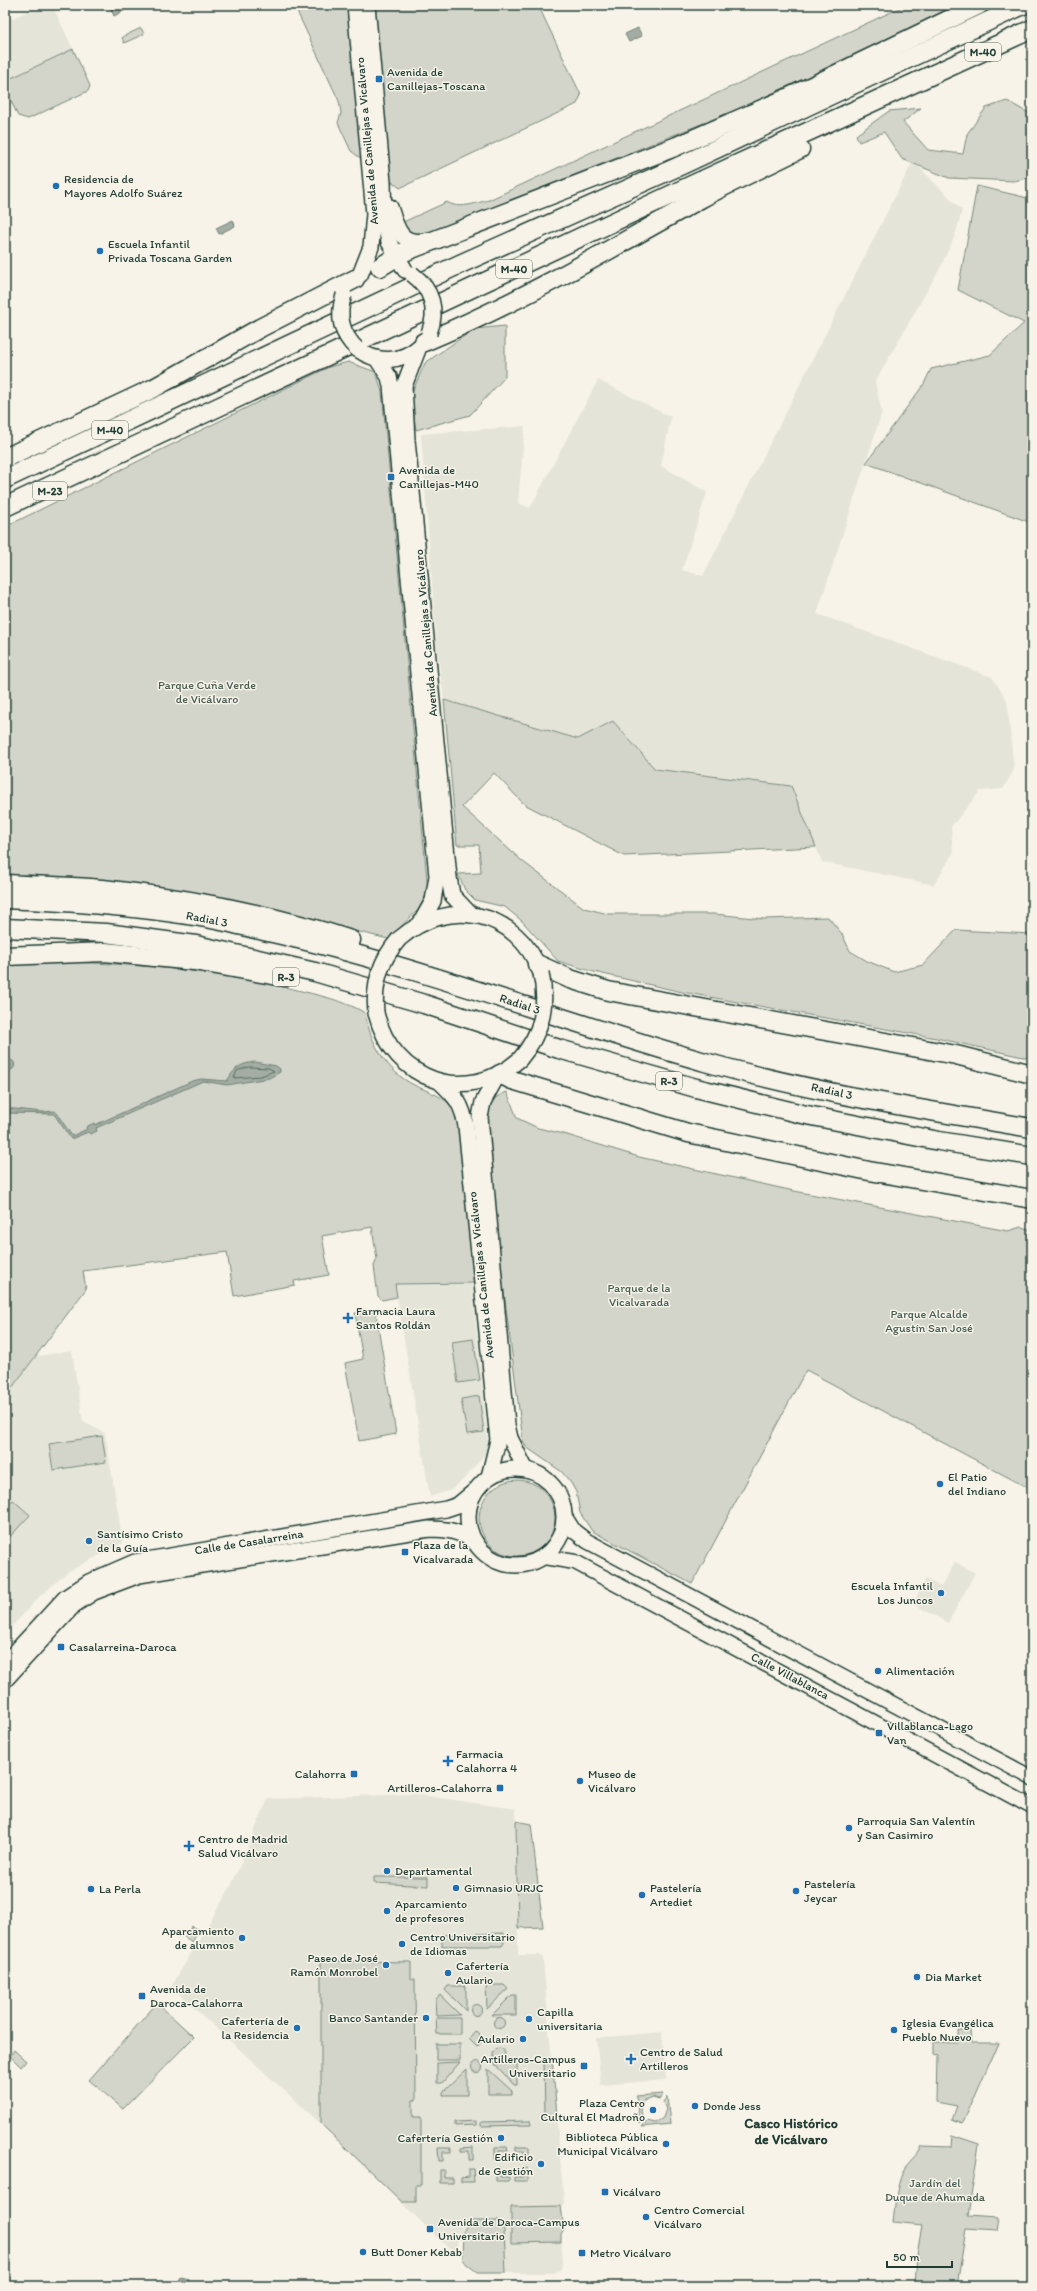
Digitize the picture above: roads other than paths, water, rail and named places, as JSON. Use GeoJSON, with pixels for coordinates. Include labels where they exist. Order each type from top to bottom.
{"type":"FeatureCollection","features":[{"type":"Feature","properties":{"kind":"highway"},"geometry":{"type":"LineString","coordinates":[[380,267],[404,267],[447,235],[676,146],[769,106],[979,5]]}},
{"type":"Feature","properties":{"kind":"highway"},"geometry":{"type":"LineString","coordinates":[[983,24],[1013,5]]}},
{"type":"Feature","properties":{"kind":"highway","name":"M-40"},"geometry":{"type":"LineString","coordinates":[[5,479],[460,264],[684,164],[1023,5]]}},
{"type":"Feature","properties":{"kind":"highway","name":"M-40"},"geometry":{"type":"LineString","coordinates":[[5,508],[694,184],[1032,29]]}},
{"type":"Feature","properties":{"kind":"highway"},"geometry":{"type":"LineString","coordinates":[[424,341],[488,314],[607,253],[701,199],[806,146],[934,75]]}},
{"type":"Feature","properties":{"kind":"highway"},"geometry":{"type":"LineString","coordinates":[[5,459],[154,388],[273,321],[358,277]]}},
{"type":"Feature","properties":{"kind":"highway"},"geometry":{"type":"LineString","coordinates":[[5,459],[215,380]]}},
{"type":"Feature","properties":{"kind":"highway","name":"M-23"},"geometry":{"type":"LineString","coordinates":[[5,516],[96,466]]}},
{"type":"Feature","properties":{"kind":"highway"},"geometry":{"type":"LineString","coordinates":[[5,884],[110,890],[206,903],[326,932],[435,968],[573,1022]]}},
{"type":"Feature","properties":{"kind":"highway","name":"Radial 3"},"geometry":{"type":"LineString","coordinates":[[5,899],[110,904],[202,917],[336,948],[433,976],[573,1022],[707,1063],[796,1084],[1032,1128]]}},
{"type":"Feature","properties":{"kind":"highway","name":"R-3"},"geometry":{"type":"LineString","coordinates":[[5,928],[106,933],[196,945],[315,972],[424,1004],[559,1049]]}},
{"type":"Feature","properties":{"kind":"highway","name":"R-3"},"geometry":{"type":"LineString","coordinates":[[5,956],[105,952],[194,960],[310,982],[559,1049],[696,1088],[802,1114],[939,1141],[1032,1156]]}},
{"type":"Feature","properties":{"kind":"highway"},"geometry":{"type":"LineString","coordinates":[[539,968],[608,991],[956,1055],[1032,1074]]}},
{"type":"Feature","properties":{"kind":"highway"},"geometry":{"type":"LineString","coordinates":[[499,1075],[688,1133],[869,1172],[1032,1199]]}},
{"type":"Feature","properties":{"kind":"main road","name":"Avenida de Canillejas a Vicálvaro"},"geometry":{"type":"LineString","coordinates":[[355,5],[374,214],[374,231],[371,247],[358,277]]}},
{"type":"Feature","properties":{"kind":"main road","name":"Avenida de Canillejas a Vicálvaro"},"geometry":{"type":"LineString","coordinates":[[367,5],[383,182],[384,219],[389,242],[404,267]]}},
{"type":"Feature","properties":{"kind":"main road"},"geometry":{"type":"LineString","coordinates":[[383,182],[392,214],[401,235],[407,240],[418,242],[447,235]]}},
{"type":"Feature","properties":{"kind":"main road"},"geometry":{"type":"LineString","coordinates":[[380,267],[358,277],[344,295],[340,312],[346,336],[357,349],[377,359],[400,358],[424,341],[434,317],[432,300],[425,285],[404,267]]}},
{"type":"Feature","properties":{"kind":"main road","name":"Avenida de Canillejas a Vicálvaro"},"geometry":{"type":"LineString","coordinates":[[424,341],[404,386],[407,433],[449,877],[452,895],[471,915]]}},
{"type":"Feature","properties":{"kind":"main road","name":"Avenida de Canillejas a Vicálvaro"},"geometry":{"type":"LineString","coordinates":[[377,359],[389,377],[391,386],[437,876],[433,901],[420,924]]}},
{"type":"Feature","properties":{"kind":"main road"},"geometry":{"type":"LineString","coordinates":[[445,915],[471,915],[498,923],[510,931],[526,946],[539,968],[545,1004],[543,1019],[530,1047],[520,1059],[499,1075],[469,1083],[440,1081],[414,1070],[393,1051],[385,1039],[376,1013],[375,993],[379,973],[390,950],[399,939],[420,924],[445,915]]}},
{"type":"Feature","properties":{"kind":"main road","name":"Avenida de Canillejas a Vicálvaro"},"geometry":{"type":"LineString","coordinates":[[499,1075],[483,1102],[480,1116],[507,1425],[510,1438],[526,1470]]}},
{"type":"Feature","properties":{"kind":"main road","name":"Avenida de Canillejas a Vicálvaro"},"geometry":{"type":"LineString","coordinates":[[440,1081],[457,1097],[464,1110],[466,1126],[498,1440],[489,1477]]}},
{"type":"Feature","properties":{"kind":"main road"},"geometry":{"type":"LineString","coordinates":[[514,1469],[526,1470],[539,1474],[558,1492],[563,1504],[565,1516],[559,1539],[544,1557],[524,1565],[509,1565],[490,1557],[476,1543],[471,1533],[469,1511],[476,1490],[489,1477],[514,1469]]}},
{"type":"Feature","properties":{"kind":"main road","name":"Calle de Casalarreina"},"geometry":{"type":"LineString","coordinates":[[5,1663],[70,1602],[94,1592],[137,1568],[446,1509],[458,1505],[476,1490]]}},
{"type":"Feature","properties":{"kind":"main road","name":"Calle Villablanca"},"geometry":{"type":"LineString","coordinates":[[565,1516],[574,1531],[587,1541],[1032,1778]]}},
{"type":"Feature","properties":{"kind":"main road","name":"Calle de Casalarreina"},"geometry":{"type":"LineString","coordinates":[[137,1568],[429,1529],[449,1530],[466,1534],[476,1543]]}},
{"type":"Feature","properties":{"kind":"main road","name":"Calle Villablanca"},"geometry":{"type":"LineString","coordinates":[[544,1557],[575,1562],[1032,1807]]}},
{"type":"Feature","properties":{"kind":"main road","name":"Calle de Casalarreina"},"geometry":{"type":"LineString","coordinates":[[5,1680],[70,1602]]}},
{"type":"Feature","properties":{"kind":"water"},"geometry":{"type":"Polygon","coordinates":[[[109,5],[127,5],[129,8],[114,16],[109,5]]]}},
{"type":"Feature","properties":{"kind":"water"},"geometry":{"type":"Polygon","coordinates":[[[638,28],[642,36],[629,42],[625,34],[638,28]]]}},
{"type":"Feature","properties":{"kind":"water"},"geometry":{"type":"Polygon","coordinates":[[[233,220],[235,226],[219,234],[216,228],[233,220]]]}},
{"type":"Feature","properties":{"kind":"water"},"geometry":{"type":"Polygon","coordinates":[[[9,1059],[13,1061],[15,1065],[13,1069],[9,1071],[5,1069],[3,1065],[5,1061],[9,1059]]]}},
{"type":"Feature","properties":{"kind":"water"},"geometry":{"type":"Polygon","coordinates":[[[255,1062],[276,1066],[280,1069],[280,1072],[269,1078],[227,1085],[203,1081],[96,1128],[97,1131],[90,1134],[88,1132],[71,1139],[54,1114],[5,1113],[5,1108],[43,1112],[55,1111],[72,1136],[87,1129],[86,1127],[94,1123],[95,1125],[192,1081],[201,1079],[227,1081],[238,1067],[255,1062]]]}},
{"type":"Feature","properties":{"kind":"water"},"geometry":{"type":"Polygon","coordinates":[[[181,2277],[189,2279],[187,2286],[178,2282],[181,2277]]]}},
{"type":"Feature","properties":{"kind":"place","name":"Avenida de Canillejas-Toscana"},"geometry":{"type":"Point","coordinates":[379,79]}},
{"type":"Feature","properties":{"kind":"place","name":"Residencia de Mayores Adolfo Suárez"},"geometry":{"type":"Point","coordinates":[56,186]}},
{"type":"Feature","properties":{"kind":"place","name":"Escuela Infantil Privada Toscana Garden"},"geometry":{"type":"Point","coordinates":[100,251]}},
{"type":"Feature","properties":{"kind":"place","name":"Avenida de Canillejas-M40"},"geometry":{"type":"Point","coordinates":[391,477]}},
{"type":"Feature","properties":{"kind":"place","name":"Farmacia Laura Santos Roldán"},"geometry":{"type":"Point","coordinates":[348,1318]}},
{"type":"Feature","properties":{"kind":"place","name":"El Patio del Indiano"},"geometry":{"type":"Point","coordinates":[940,1484]}},
{"type":"Feature","properties":{"kind":"place","name":"Santísimo Cristo de la Guía"},"geometry":{"type":"Point","coordinates":[89,1541]}},
{"type":"Feature","properties":{"kind":"place","name":"Plaza de la Vicalvarada"},"geometry":{"type":"Point","coordinates":[405,1552]}},
{"type":"Feature","properties":{"kind":"place","name":"Escuela Infantil Los Juncos"},"geometry":{"type":"Point","coordinates":[941,1593]}},
{"type":"Feature","properties":{"kind":"place","name":"Casalarreina-Daroca"},"geometry":{"type":"Point","coordinates":[61,1647]}},
{"type":"Feature","properties":{"kind":"place","name":"Alimentación"},"geometry":{"type":"Point","coordinates":[878,1671]}},
{"type":"Feature","properties":{"kind":"place","name":"Villablanca-Lago Van"},"geometry":{"type":"Point","coordinates":[879,1733]}},
{"type":"Feature","properties":{"kind":"place","name":"Farmacia Calahorra 4"},"geometry":{"type":"Point","coordinates":[448,1761]}},
{"type":"Feature","properties":{"kind":"place","name":"Calahorra"},"geometry":{"type":"Point","coordinates":[354,1774]}},
{"type":"Feature","properties":{"kind":"place","name":"Museo de Vicálvaro"},"geometry":{"type":"Point","coordinates":[580,1781]}},
{"type":"Feature","properties":{"kind":"place","name":"Artilleros-Calahorra"},"geometry":{"type":"Point","coordinates":[500,1788]}},
{"type":"Feature","properties":{"kind":"place","name":"Parroquia San Valentín y San Casimiro"},"geometry":{"type":"Point","coordinates":[849,1828]}},
{"type":"Feature","properties":{"kind":"place","name":"Centro de Madrid Salud Vicálvaro"},"geometry":{"type":"Point","coordinates":[189,1846]}},
{"type":"Feature","properties":{"kind":"place","name":"Departamental"},"geometry":{"type":"Point","coordinates":[387,1871]}},
{"type":"Feature","properties":{"kind":"place","name":"Gimnasio URJC"},"geometry":{"type":"Point","coordinates":[456,1888]}},
{"type":"Feature","properties":{"kind":"place","name":"La Perla"},"geometry":{"type":"Point","coordinates":[91,1889]}},
{"type":"Feature","properties":{"kind":"place","name":"Pastelería Jeycar"},"geometry":{"type":"Point","coordinates":[796,1891]}},
{"type":"Feature","properties":{"kind":"place","name":"Pastelería Artediet"},"geometry":{"type":"Point","coordinates":[642,1895]}},
{"type":"Feature","properties":{"kind":"place","name":"Aparcamiento de profesores"},"geometry":{"type":"Point","coordinates":[387,1911]}},
{"type":"Feature","properties":{"kind":"place","name":"Aparcamiento de alumnos"},"geometry":{"type":"Point","coordinates":[242,1938]}},
{"type":"Feature","properties":{"kind":"place","name":"Centro Universitario de Idiomas"},"geometry":{"type":"Point","coordinates":[402,1944]}},
{"type":"Feature","properties":{"kind":"place","name":"Paseo de José Ramón Monrobel"},"geometry":{"type":"Point","coordinates":[386,1965]}},
{"type":"Feature","properties":{"kind":"place","name":"Cafertería Aulario"},"geometry":{"type":"Point","coordinates":[448,1973]}},
{"type":"Feature","properties":{"kind":"place","name":"Dia Market"},"geometry":{"type":"Point","coordinates":[917,1977]}},
{"type":"Feature","properties":{"kind":"place","name":"Avenida de Daroca-Calahorra"},"geometry":{"type":"Point","coordinates":[142,1996]}},
{"type":"Feature","properties":{"kind":"place","name":"Banco Santander"},"geometry":{"type":"Point","coordinates":[426,2018]}},
{"type":"Feature","properties":{"kind":"place","name":"Capilla universitaria"},"geometry":{"type":"Point","coordinates":[529,2019]}},
{"type":"Feature","properties":{"kind":"place","name":"Cafertería de la Residencia"},"geometry":{"type":"Point","coordinates":[297,2028]}},
{"type":"Feature","properties":{"kind":"place","name":"Iglesia Evangélica Pueblo Nuevo"},"geometry":{"type":"Point","coordinates":[894,2030]}},
{"type":"Feature","properties":{"kind":"place","name":"Aulario"},"geometry":{"type":"Point","coordinates":[523,2039]}},
{"type":"Feature","properties":{"kind":"place","name":"Centro de Salud Artilleros"},"geometry":{"type":"Point","coordinates":[631,2059]}},
{"type":"Feature","properties":{"kind":"place","name":"Artilleros-Campus Universitario"},"geometry":{"type":"Point","coordinates":[584,2066]}},
{"type":"Feature","properties":{"kind":"place","name":"Donde Jess"},"geometry":{"type":"Point","coordinates":[695,2106]}},
{"type":"Feature","properties":{"kind":"place","name":"Plaza Centro Cultural El Madroño"},"geometry":{"type":"Point","coordinates":[653,2110]}},
{"type":"Feature","properties":{"kind":"place","name":"Cafertería Gestión"},"geometry":{"type":"Point","coordinates":[501,2138]}},
{"type":"Feature","properties":{"kind":"place","name":"Biblioteca Pública Municipal Vicálvaro"},"geometry":{"type":"Point","coordinates":[666,2144]}},
{"type":"Feature","properties":{"kind":"place","name":"Edificio de Gestión"},"geometry":{"type":"Point","coordinates":[541,2164]}},
{"type":"Feature","properties":{"kind":"place","name":"Vicálvaro"},"geometry":{"type":"Point","coordinates":[605,2192]}},
{"type":"Feature","properties":{"kind":"place","name":"Centro Comercial Vicálvaro"},"geometry":{"type":"Point","coordinates":[646,2217]}},
{"type":"Feature","properties":{"kind":"place","name":"Avenida de Daroca-Campus Universitario"},"geometry":{"type":"Point","coordinates":[430,2229]}},
{"type":"Feature","properties":{"kind":"place","name":"Butt Doner Kebab"},"geometry":{"type":"Point","coordinates":[363,2252]}},
{"type":"Feature","properties":{"kind":"place","name":"Metro Vicálvaro"},"geometry":{"type":"Point","coordinates":[582,2253]}},
{"type":"Feature","properties":{"kind":"district","name":"Casco Histórico de Vicálvaro"},"geometry":{"type":"Point","coordinates":[791,2132]}},
{"type":"Feature","properties":{"kind":"park label","name":"Parque Cuña Verde de Vicálvaro"},"geometry":{"type":"Point","coordinates":[207,692]}},
{"type":"Feature","properties":{"kind":"park label","name":"Parque de la Vicalvarada"},"geometry":{"type":"Point","coordinates":[639,1295]}},
{"type":"Feature","properties":{"kind":"park label","name":"Parque Alcalde Agustín San José"},"geometry":{"type":"Point","coordinates":[929,1321]}},
{"type":"Feature","properties":{"kind":"park label","name":"Jardín del Duque de Ahumada"},"geometry":{"type":"Point","coordinates":[935,2190]}}]}
